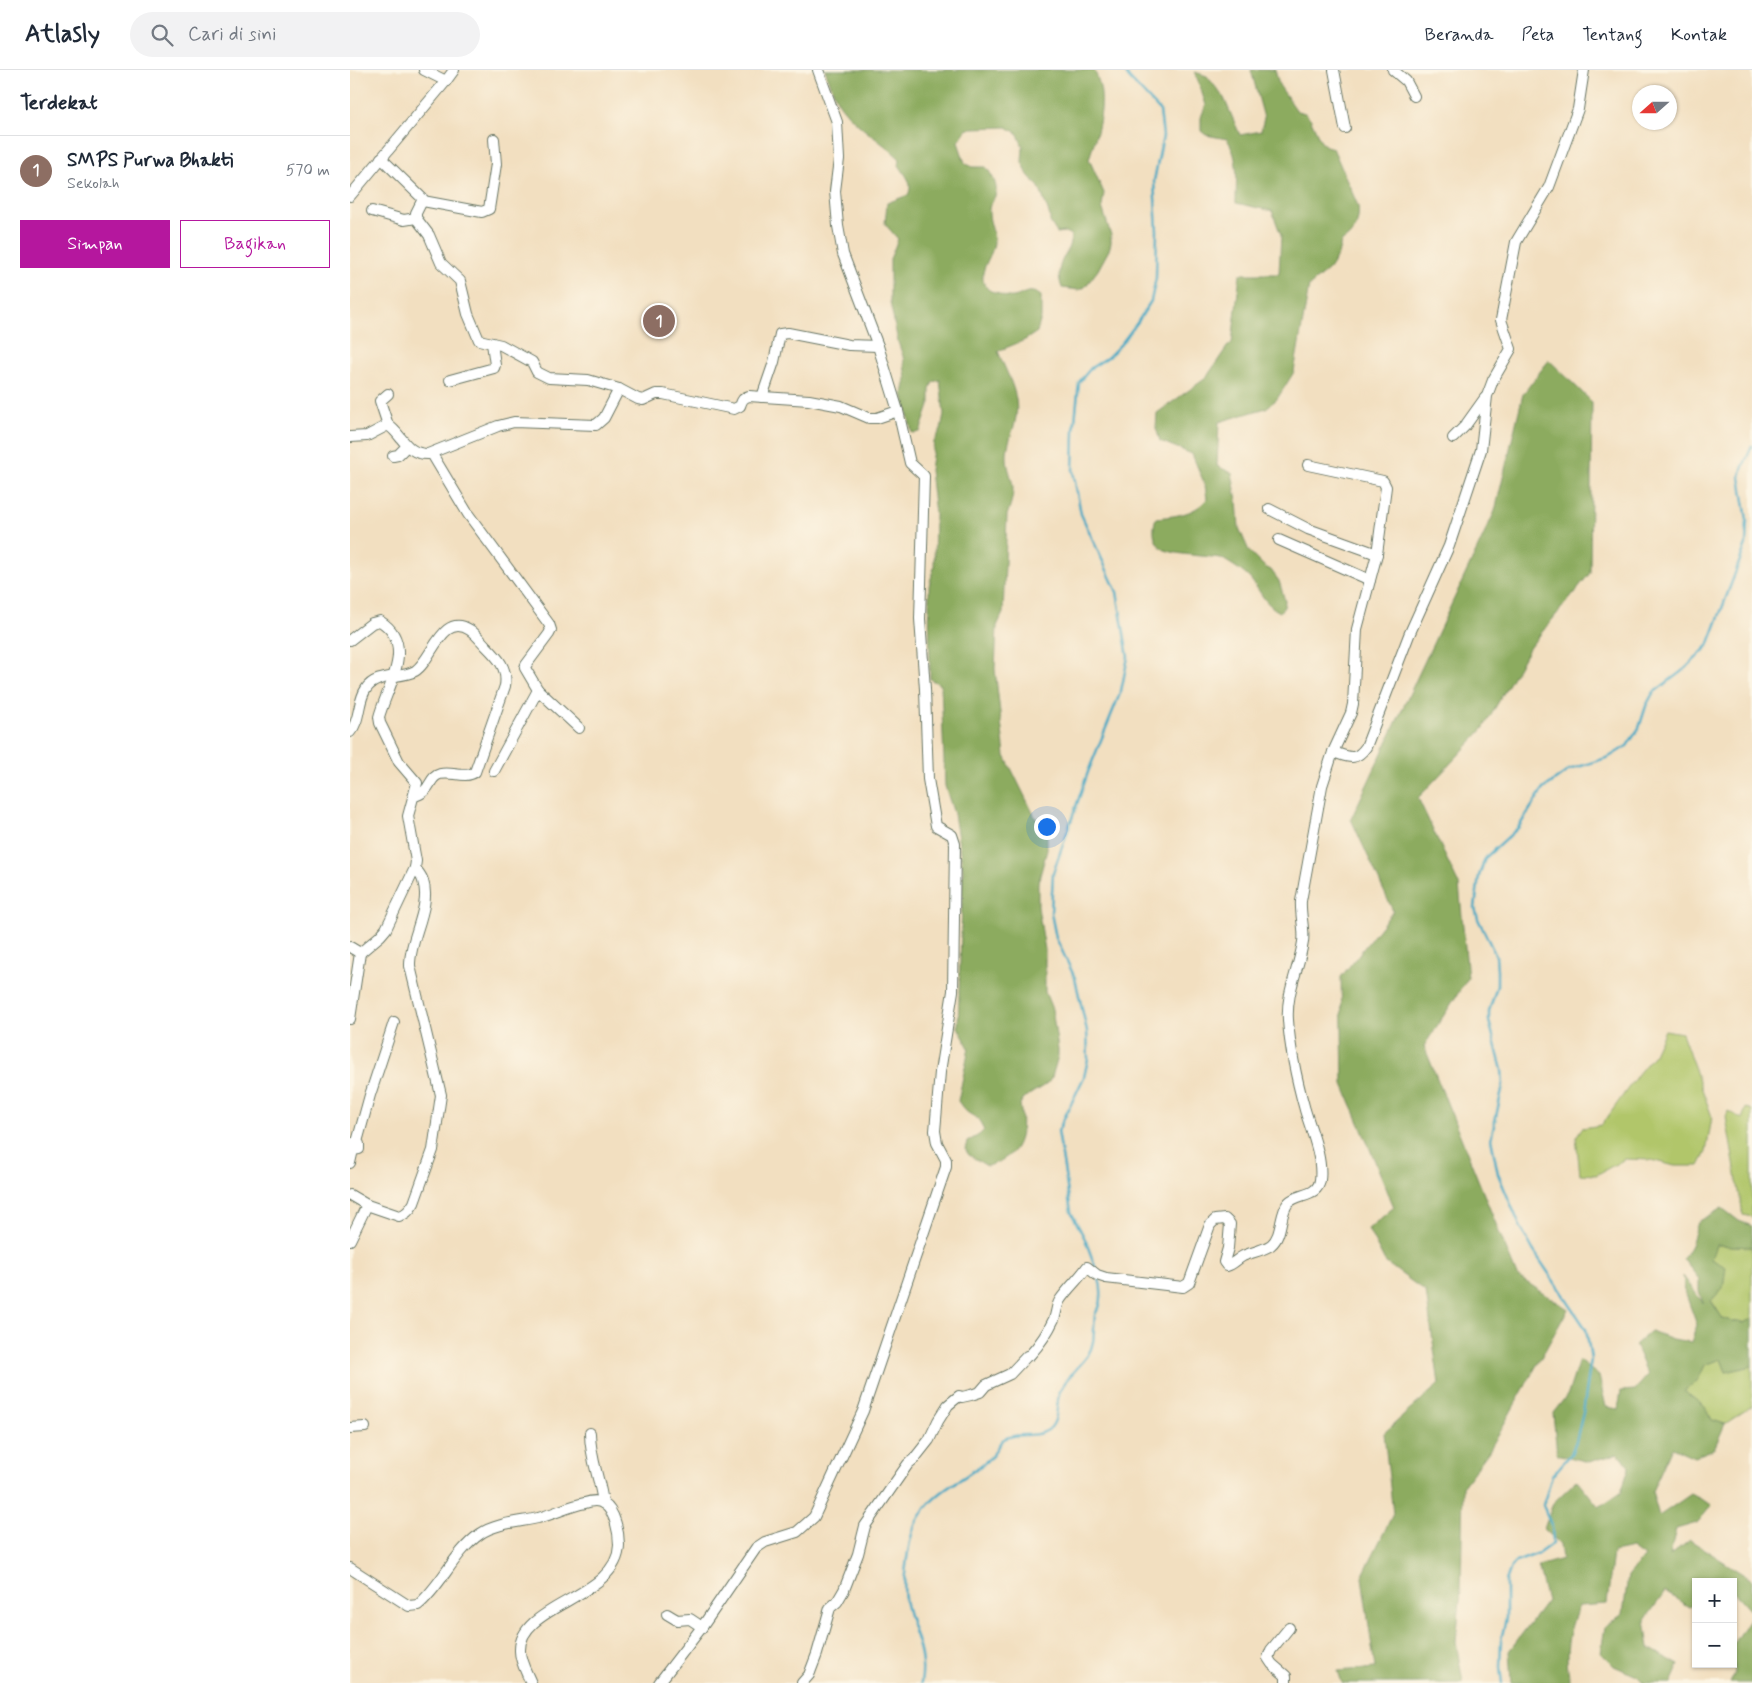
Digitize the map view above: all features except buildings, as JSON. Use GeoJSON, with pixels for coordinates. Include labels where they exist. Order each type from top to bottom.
{"type":"FeatureCollection","features":[{"type":"Feature","properties":{"kind":"street"},"geometry":{"type":"LineString","coordinates":[[424,70],[446,81]]}},
{"type":"Feature","properties":{"kind":"street"},"geometry":{"type":"LineString","coordinates":[[350,196],[454,70]]}},
{"type":"Feature","properties":{"kind":"street"},"geometry":{"type":"LineString","coordinates":[[659,1683],[702,1628],[760,1545],[797,1532],[814,1517],[866,1403],[946,1167],[946,1160],[937,1143],[935,1131],[940,1072],[953,991],[955,840],[950,834],[936,826],[930,793],[920,620],[924,476],[910,463],[898,411],[878,346],[842,248],[835,191],[839,160],[837,122],[818,70]]}},
{"type":"Feature","properties":{"kind":"street"},"geometry":{"type":"LineString","coordinates":[[1334,70],[1345,128]]}},
{"type":"Feature","properties":{"kind":"street"},"geometry":{"type":"LineString","coordinates":[[1393,70],[1406,81],[1414,96]]}},
{"type":"Feature","properties":{"kind":"street"},"geometry":{"type":"LineString","coordinates":[[1333,752],[1353,758],[1360,755],[1366,747],[1409,635],[1455,529],[1481,450],[1487,396],[1493,380],[1510,348],[1501,320],[1515,247],[1549,187],[1578,109],[1584,70]]}},
{"type":"Feature","properties":{"kind":"street"},"geometry":{"type":"LineString","coordinates":[[381,158],[423,201],[482,212],[489,209],[496,164],[494,139]]}},
{"type":"Feature","properties":{"kind":"street"},"geometry":{"type":"LineString","coordinates":[[423,201],[416,213],[416,218],[429,235],[441,263],[460,281],[476,336],[479,340],[501,345],[532,362],[536,371],[550,378],[562,380],[582,379],[619,389],[638,400],[643,400],[656,394],[663,394],[734,410],[740,406],[741,400],[745,397],[762,397],[809,400],[841,406],[869,418],[877,418],[898,411]]}},
{"type":"Feature","properties":{"kind":"street"},"geometry":{"type":"LineString","coordinates":[[372,212],[404,220],[416,218]]}},
{"type":"Feature","properties":{"kind":"street"},"geometry":{"type":"LineString","coordinates":[[762,397],[774,362],[780,334],[788,333],[849,345],[878,346]]}},
{"type":"Feature","properties":{"kind":"street"},"geometry":{"type":"LineString","coordinates":[[450,380],[494,368],[496,365],[492,343]]}},
{"type":"Feature","properties":{"kind":"street"},"geometry":{"type":"LineString","coordinates":[[388,394],[380,401],[388,425],[407,446],[424,454],[432,454],[498,426],[514,422],[596,425],[604,418],[619,389]]}},
{"type":"Feature","properties":{"kind":"street"},"geometry":{"type":"LineString","coordinates":[[1453,438],[1470,420],[1487,396]]}},
{"type":"Feature","properties":{"kind":"street"},"geometry":{"type":"LineString","coordinates":[[350,437],[367,436],[388,425]]}},
{"type":"Feature","properties":{"kind":"street"},"geometry":{"type":"LineString","coordinates":[[393,456],[398,455],[407,446]]}},
{"type":"Feature","properties":{"kind":"street"},"geometry":{"type":"LineString","coordinates":[[432,454],[468,514],[549,624],[551,630],[549,634],[525,668],[538,690],[579,728]]}},
{"type":"Feature","properties":{"kind":"street"},"geometry":{"type":"LineString","coordinates":[[802,1683],[809,1675],[817,1654],[830,1608],[837,1602],[844,1590],[858,1554],[864,1526],[880,1505],[883,1497],[929,1440],[948,1405],[960,1396],[980,1392],[986,1385],[1010,1374],[1026,1356],[1030,1355],[1048,1332],[1056,1316],[1056,1306],[1060,1299],[1087,1266],[1097,1275],[1106,1278],[1183,1286],[1189,1283],[1210,1225],[1215,1220],[1225,1219],[1230,1224],[1228,1248],[1224,1262],[1227,1266],[1273,1242],[1287,1204],[1309,1193],[1317,1188],[1319,1184],[1318,1154],[1295,1066],[1288,1009],[1290,990],[1303,942],[1301,901],[1322,786],[1333,752],[1348,721],[1353,704],[1356,635],[1377,554],[1386,487],[1383,481],[1308,466]]}},
{"type":"Feature","properties":{"kind":"street"},"geometry":{"type":"LineString","coordinates":[[1269,510],[1308,529],[1377,554]]}},
{"type":"Feature","properties":{"kind":"street"},"geometry":{"type":"LineString","coordinates":[[1279,540],[1370,580]]}},
{"type":"Feature","properties":{"kind":"street"},"geometry":{"type":"LineString","coordinates":[[350,640],[372,622],[380,621],[394,634],[398,648],[395,676],[379,717],[380,723],[399,762],[417,784],[408,816],[416,861],[415,868],[386,929],[360,953],[350,1019]]}},
{"type":"Feature","properties":{"kind":"street"},"geometry":{"type":"LineString","coordinates":[[350,732],[355,725],[365,690],[373,682],[415,671],[443,632],[453,627],[470,630],[499,659],[506,677],[505,686],[475,772],[467,776],[450,773],[440,774],[435,776],[425,792],[414,796]]}},
{"type":"Feature","properties":{"kind":"street"},"geometry":{"type":"LineString","coordinates":[[494,770],[538,690]]}},
{"type":"Feature","properties":{"kind":"street"},"geometry":{"type":"LineString","coordinates":[[350,1196],[367,1205],[399,1216],[409,1210],[414,1203],[433,1150],[441,1095],[410,966],[425,894],[423,880],[415,868]]}},
{"type":"Feature","properties":{"kind":"street"},"geometry":{"type":"LineString","coordinates":[[350,947],[360,953]]}},
{"type":"Feature","properties":{"kind":"street"},"geometry":{"type":"LineString","coordinates":[[350,1163],[394,1022]]}},
{"type":"Feature","properties":{"kind":"street"},"geometry":{"type":"LineString","coordinates":[[350,1240],[367,1205]]}},
{"type":"Feature","properties":{"kind":"street"},"geometry":{"type":"LineString","coordinates":[[350,1428],[365,1427]]}},
{"type":"Feature","properties":{"kind":"street"},"geometry":{"type":"LineString","coordinates":[[590,1434],[591,1455],[600,1483],[603,1503]]}},
{"type":"Feature","properties":{"kind":"street"},"geometry":{"type":"LineString","coordinates":[[350,1568],[409,1606],[418,1606],[469,1544],[482,1532],[503,1525],[540,1518],[586,1502],[598,1501],[603,1503],[609,1508],[614,1519],[619,1547],[616,1557],[610,1569],[601,1579],[546,1614],[523,1633],[520,1651],[531,1683]]}},
{"type":"Feature","properties":{"kind":"street"},"geometry":{"type":"LineString","coordinates":[[667,1614],[677,1620],[690,1619],[702,1628]]}},
{"type":"Feature","properties":{"kind":"street"},"geometry":{"type":"LineString","coordinates":[[1286,1683],[1286,1676],[1268,1658],[1271,1650],[1289,1628]]}},
{"type":"Feature","properties":{"kind":"green space"},"geometry":{"type":"Polygon","coordinates":[[[825,70],[1094,70],[1101,92],[1098,126],[1089,159],[1104,193],[1102,207],[1111,235],[1111,243],[1098,270],[1085,287],[1079,290],[1062,288],[1059,271],[1060,265],[1068,248],[1071,235],[1065,232],[1057,233],[1050,222],[1050,216],[1039,187],[1028,175],[1022,162],[1023,147],[1018,134],[1007,127],[972,128],[966,130],[958,142],[965,163],[972,167],[986,167],[993,177],[995,185],[996,192],[989,210],[994,243],[984,268],[984,283],[989,290],[1007,297],[1028,292],[1041,296],[1041,318],[1037,332],[1025,340],[998,351],[1014,391],[1017,408],[1007,453],[1013,492],[1007,515],[1003,613],[997,626],[995,669],[1005,756],[1035,817],[1047,836],[1047,850],[1038,883],[1038,907],[1045,950],[1045,992],[1052,1009],[1058,1056],[1052,1077],[1048,1083],[1024,1098],[1020,1104],[1022,1126],[1016,1147],[1003,1159],[987,1166],[969,1155],[965,1149],[967,1142],[984,1130],[980,1121],[966,1111],[958,1101],[969,1048],[958,1027],[963,870],[954,814],[945,786],[941,685],[930,679],[929,586],[934,567],[935,514],[930,470],[934,442],[941,429],[944,414],[940,380],[933,382],[930,389],[930,403],[920,432],[912,433],[903,394],[906,379],[903,356],[898,342],[890,302],[890,259],[898,239],[885,224],[887,203],[908,195],[910,187],[899,165],[900,159],[862,128],[841,106],[834,94],[825,70]]]}},
{"type":"Feature","properties":{"kind":"green space"},"geometry":{"type":"Polygon","coordinates":[[[1251,70],[1275,70],[1279,85],[1297,111],[1305,113],[1310,118],[1321,142],[1333,148],[1358,206],[1356,227],[1341,242],[1338,255],[1329,269],[1309,286],[1294,372],[1277,399],[1266,408],[1219,422],[1217,466],[1232,473],[1237,500],[1239,528],[1249,551],[1265,567],[1271,570],[1279,581],[1285,601],[1284,607],[1280,612],[1267,602],[1248,577],[1233,565],[1221,558],[1165,550],[1158,544],[1154,536],[1156,518],[1190,512],[1207,499],[1205,485],[1192,454],[1160,441],[1156,428],[1157,413],[1206,378],[1227,347],[1232,343],[1240,274],[1279,274],[1281,235],[1272,211],[1236,203],[1236,162],[1231,147],[1227,139],[1206,135],[1201,131],[1201,117],[1206,105],[1195,72],[1207,76],[1224,98],[1240,135],[1261,131],[1264,118],[1251,70]]]}},
{"type":"Feature","properties":{"kind":"green space"},"geometry":{"type":"Polygon","coordinates":[[[1549,360],[1592,402],[1590,573],[1530,647],[1483,729],[1418,798],[1459,885],[1468,978],[1424,1046],[1517,1276],[1568,1309],[1489,1451],[1463,1486],[1461,1589],[1456,1642],[1463,1683],[1342,1683],[1338,1671],[1375,1668],[1362,1577],[1393,1514],[1384,1433],[1439,1384],[1426,1292],[1385,1262],[1368,1229],[1394,1207],[1343,1084],[1341,977],[1393,911],[1351,819],[1495,511],[1523,394],[1549,360]]]}},
{"type":"Feature","properties":{"kind":"green space"},"geometry":{"type":"Polygon","coordinates":[[[1665,1030],[1682,1033],[1712,1117],[1706,1152],[1699,1166],[1675,1166],[1651,1160],[1625,1159],[1596,1175],[1580,1174],[1576,1137],[1582,1128],[1602,1125],[1653,1056],[1665,1030]]]}},
{"type":"Feature","properties":{"kind":"green space"},"geometry":{"type":"Polygon","coordinates":[[[1746,1108],[1752,1110],[1752,1217],[1743,1215],[1726,1117],[1728,1111],[1742,1119],[1746,1108]]]}},
{"type":"Feature","properties":{"kind":"green space"},"geometry":{"type":"Polygon","coordinates":[[[1722,1208],[1739,1221],[1752,1226],[1752,1247],[1716,1245],[1711,1259],[1726,1267],[1723,1288],[1711,1301],[1723,1319],[1743,1323],[1752,1319],[1752,1366],[1726,1372],[1721,1359],[1705,1365],[1698,1380],[1684,1391],[1705,1407],[1712,1420],[1725,1424],[1714,1449],[1694,1457],[1672,1447],[1652,1491],[1659,1516],[1691,1494],[1712,1505],[1697,1523],[1676,1529],[1670,1556],[1690,1540],[1752,1580],[1752,1612],[1737,1595],[1737,1578],[1692,1578],[1692,1606],[1689,1607],[1665,1592],[1645,1620],[1649,1648],[1679,1665],[1671,1683],[1644,1683],[1637,1676],[1614,1666],[1601,1653],[1605,1626],[1623,1614],[1628,1576],[1644,1557],[1632,1548],[1613,1552],[1607,1604],[1579,1606],[1572,1625],[1567,1653],[1571,1683],[1511,1683],[1509,1651],[1547,1601],[1538,1566],[1562,1559],[1560,1544],[1544,1529],[1553,1503],[1577,1480],[1599,1507],[1621,1492],[1630,1465],[1617,1454],[1589,1462],[1557,1454],[1553,1413],[1568,1394],[1579,1360],[1599,1376],[1606,1407],[1618,1409],[1621,1391],[1635,1390],[1648,1375],[1635,1345],[1651,1331],[1672,1339],[1691,1342],[1697,1325],[1685,1292],[1683,1276],[1703,1303],[1699,1291],[1699,1279],[1683,1259],[1691,1245],[1698,1222],[1722,1208]]]}},
{"type":"Feature","properties":{"kind":"green space"},"geometry":{"type":"Polygon","coordinates":[[[1716,1245],[1752,1247],[1752,1319],[1743,1323],[1723,1319],[1711,1300],[1723,1288],[1710,1259],[1716,1245]]]}},
{"type":"Feature","properties":{"kind":"green space"},"geometry":{"type":"Polygon","coordinates":[[[1721,1359],[1726,1372],[1752,1366],[1752,1406],[1725,1424],[1712,1420],[1705,1407],[1684,1391],[1698,1380],[1705,1365],[1721,1359]]]}},
{"type":"Feature","properties":{"kind":"green space"},"geometry":{"type":"Polygon","coordinates":[[[1752,1614],[1752,1683],[1729,1683],[1734,1673],[1734,1668],[1737,1668],[1737,1638],[1752,1614]]]}},
{"type":"Feature","properties":{"kind":"waterway"},"geometry":{"type":"LineString","coordinates":[[1096,1269],[1085,1239],[1071,1212],[1058,1131],[1084,1077],[1088,1059],[1087,1031],[1075,978],[1056,938],[1051,913],[1053,873],[1088,772],[1121,691],[1128,657],[1117,592],[1081,514],[1073,471],[1074,431],[1079,382],[1091,368],[1108,357],[1121,344],[1137,323],[1151,301],[1156,278],[1157,231],[1154,181],[1163,136],[1160,111],[1129,78],[1124,70]]}},
{"type":"Feature","properties":{"kind":"waterway"},"geometry":{"type":"LineString","coordinates":[[1502,1683],[1500,1668],[1501,1640],[1506,1618],[1506,1581],[1511,1567],[1516,1562],[1539,1553],[1553,1543],[1552,1527],[1543,1505],[1552,1476],[1571,1454],[1576,1441],[1583,1413],[1591,1359],[1586,1329],[1533,1250],[1520,1226],[1498,1174],[1491,1139],[1503,1085],[1502,1070],[1489,1021],[1489,1011],[1497,986],[1497,970],[1496,956],[1478,919],[1475,908],[1479,876],[1485,858],[1518,828],[1543,789],[1569,770],[1609,757],[1627,746],[1639,728],[1646,706],[1653,693],[1686,668],[1708,646],[1746,544],[1747,520],[1740,477],[1752,446]]}},
{"type":"Feature","properties":{"kind":"waterway"},"geometry":{"type":"LineString","coordinates":[[921,1683],[922,1661],[920,1650],[907,1610],[904,1592],[909,1548],[917,1521],[924,1509],[933,1500],[991,1457],[1004,1439],[1015,1435],[1043,1433],[1052,1426],[1056,1417],[1060,1391],[1091,1350],[1095,1315],[1099,1308],[1101,1297],[1099,1279]]}},
{"type":"Feature","properties":{"kind":"place","name":"SMPS Purwa Bhakti"},"geometry":{"type":"Point","coordinates":[659,321]}}]}
